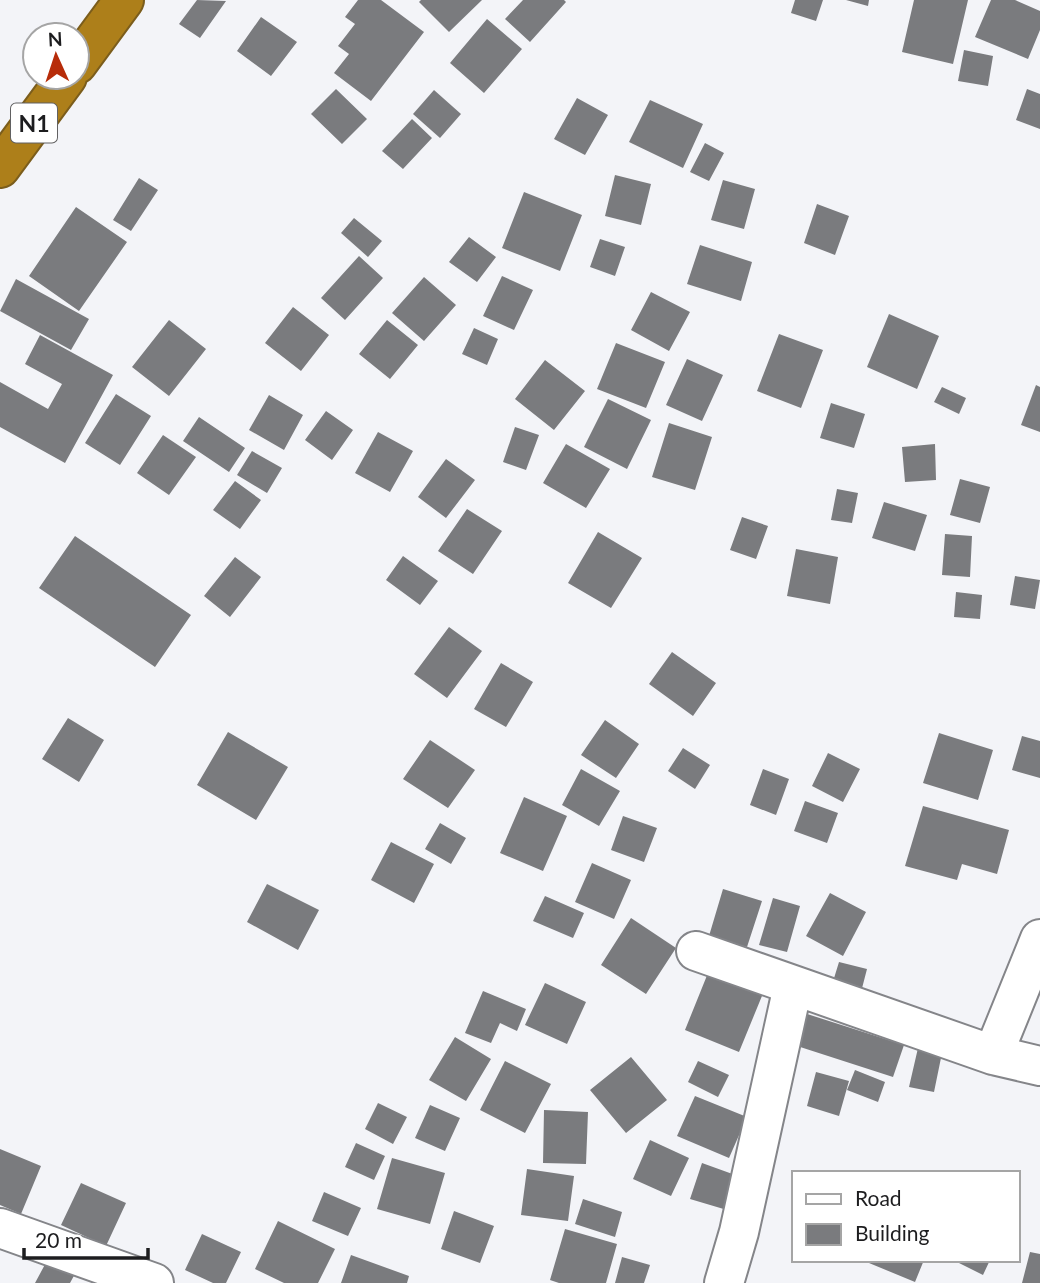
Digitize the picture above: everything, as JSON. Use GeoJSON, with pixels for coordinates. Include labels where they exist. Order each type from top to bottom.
{"type":"FeatureCollection","features":[{"type":"Feature","properties":{"kind":"highway"},"geometry":{"type":"LineString","coordinates":[[91,45],[124,0]]}},
{"type":"Feature","properties":{"kind":"highway","name":"N1"},"geometry":{"type":"LineString","coordinates":[[0,168],[57,91]]}},
{"type":"Feature","properties":{"kind":"street"},"geometry":{"type":"LineString","coordinates":[[993,1055],[1040,939]]}},
{"type":"Feature","properties":{"kind":"street"},"geometry":{"type":"LineString","coordinates":[[696,951],[993,1055],[1040,1066]]}},
{"type":"Feature","properties":{"kind":"street"},"geometry":{"type":"LineString","coordinates":[[724,1283],[739,1232],[793,986]]}},
{"type":"Feature","properties":{"kind":"street"},"geometry":{"type":"LineString","coordinates":[[0,1228],[154,1283]]}},
{"type":"Feature","properties":{"kind":"building"},"geometry":{"type":"Polygon","coordinates":[[[197,0],[226,1],[200,38],[179,24],[197,0]]]}},
{"type":"Feature","properties":{"kind":"building"},"geometry":{"type":"Polygon","coordinates":[[[358,0],[381,0],[424,32],[371,101],[334,73],[349,54],[338,46],[355,24],[345,17],[358,0]]]}},
{"type":"Feature","properties":{"kind":"building"},"geometry":{"type":"Polygon","coordinates":[[[482,0],[449,32],[419,2],[482,0]]]}},
{"type":"Feature","properties":{"kind":"building"},"geometry":{"type":"Polygon","coordinates":[[[523,0],[566,2],[530,42],[505,19],[523,0]]]}},
{"type":"Feature","properties":{"kind":"building"},"geometry":{"type":"Polygon","coordinates":[[[795,0],[823,0],[816,21],[791,13],[795,0]]]}},
{"type":"Feature","properties":{"kind":"building"},"geometry":{"type":"Polygon","coordinates":[[[846,0],[869,0],[868,6],[846,0]]]}},
{"type":"Feature","properties":{"kind":"building"},"geometry":{"type":"Polygon","coordinates":[[[914,0],[968,0],[953,64],[902,52],[914,0]]]}},
{"type":"Feature","properties":{"kind":"building"},"geometry":{"type":"Polygon","coordinates":[[[991,0],[1015,0],[1040,11],[1040,30],[1028,59],[975,37],[991,0]]]}},
{"type":"Feature","properties":{"kind":"building"},"geometry":{"type":"Polygon","coordinates":[[[261,17],[297,42],[271,76],[237,51],[261,17]]]}},
{"type":"Feature","properties":{"kind":"building"},"geometry":{"type":"Polygon","coordinates":[[[487,19],[522,49],[484,93],[450,63],[487,19]]]}},
{"type":"Feature","properties":{"kind":"building"},"geometry":{"type":"Polygon","coordinates":[[[964,50],[993,56],[988,86],[958,81],[964,50]]]}},
{"type":"Feature","properties":{"kind":"building"},"geometry":{"type":"Polygon","coordinates":[[[336,89],[367,119],[342,144],[311,114],[336,89]]]}},
{"type":"Feature","properties":{"kind":"building"},"geometry":{"type":"Polygon","coordinates":[[[1027,89],[1040,94],[1040,129],[1016,120],[1027,89]]]}},
{"type":"Feature","properties":{"kind":"building"},"geometry":{"type":"Polygon","coordinates":[[[434,90],[461,114],[440,138],[413,114],[434,90]]]}},
{"type":"Feature","properties":{"kind":"building"},"geometry":{"type":"Polygon","coordinates":[[[577,98],[608,115],[585,155],[554,139],[577,98]]]}},
{"type":"Feature","properties":{"kind":"building"},"geometry":{"type":"Polygon","coordinates":[[[650,100],[703,124],[683,168],[629,142],[650,100]]]}},
{"type":"Feature","properties":{"kind":"building"},"geometry":{"type":"Polygon","coordinates":[[[412,119],[432,138],[403,169],[382,151],[412,119]]]}},
{"type":"Feature","properties":{"kind":"building"},"geometry":{"type":"Polygon","coordinates":[[[705,143],[724,153],[709,181],[690,172],[705,143]]]}},
{"type":"Feature","properties":{"kind":"building"},"geometry":{"type":"Polygon","coordinates":[[[615,175],[651,184],[641,225],[605,216],[615,175]]]}},
{"type":"Feature","properties":{"kind":"building"},"geometry":{"type":"Polygon","coordinates":[[[139,178],[158,190],[131,231],[113,220],[139,178]]]}},
{"type":"Feature","properties":{"kind":"building"},"geometry":{"type":"Polygon","coordinates":[[[723,180],[755,189],[744,229],[711,220],[723,180]]]}},
{"type":"Feature","properties":{"kind":"building"},"geometry":{"type":"Polygon","coordinates":[[[524,192],[582,215],[560,271],[502,248],[524,192]]]}},
{"type":"Feature","properties":{"kind":"building"},"geometry":{"type":"Polygon","coordinates":[[[817,204],[849,216],[835,255],[804,243],[817,204]]]}},
{"type":"Feature","properties":{"kind":"building"},"geometry":{"type":"Polygon","coordinates":[[[76,207],[127,242],[79,311],[29,276],[76,207]]]}},
{"type":"Feature","properties":{"kind":"building"},"geometry":{"type":"Polygon","coordinates":[[[354,218],[382,241],[368,257],[341,233],[354,218]]]}},
{"type":"Feature","properties":{"kind":"building"},"geometry":{"type":"Polygon","coordinates":[[[469,237],[496,257],[477,282],[449,262],[469,237]]]}},
{"type":"Feature","properties":{"kind":"building"},"geometry":{"type":"Polygon","coordinates":[[[600,239],[625,247],[615,276],[590,267],[600,239]]]}},
{"type":"Feature","properties":{"kind":"building"},"geometry":{"type":"Polygon","coordinates":[[[700,245],[752,262],[741,301],[687,284],[700,245]]]}},
{"type":"Feature","properties":{"kind":"building"},"geometry":{"type":"Polygon","coordinates":[[[359,256],[383,278],[345,320],[321,298],[359,256]]]}},
{"type":"Feature","properties":{"kind":"building"},"geometry":{"type":"Polygon","coordinates":[[[502,276],[533,290],[514,330],[483,316],[502,276]]]}},
{"type":"Feature","properties":{"kind":"building"},"geometry":{"type":"Polygon","coordinates":[[[424,277],[456,305],[424,341],[392,313],[424,277]]]}},
{"type":"Feature","properties":{"kind":"building"},"geometry":{"type":"Polygon","coordinates":[[[16,279],[89,319],[71,350],[0,311],[16,279]]]}},
{"type":"Feature","properties":{"kind":"building"},"geometry":{"type":"Polygon","coordinates":[[[651,292],[690,312],[669,351],[631,330],[651,292]]]}},
{"type":"Feature","properties":{"kind":"building"},"geometry":{"type":"Polygon","coordinates":[[[293,307],[329,335],[301,371],[265,343],[293,307]]]}},
{"type":"Feature","properties":{"kind":"building"},"geometry":{"type":"Polygon","coordinates":[[[889,314],[939,336],[917,389],[867,367],[889,314]]]}},
{"type":"Feature","properties":{"kind":"building"},"geometry":{"type":"Polygon","coordinates":[[[169,320],[206,349],[169,396],[132,367],[169,320]]]}},
{"type":"Feature","properties":{"kind":"building"},"geometry":{"type":"Polygon","coordinates":[[[387,320],[418,345],[390,379],[359,354],[387,320]]]}},
{"type":"Feature","properties":{"kind":"building"},"geometry":{"type":"Polygon","coordinates":[[[474,328],[498,339],[487,365],[462,354],[474,328]]]}},
{"type":"Feature","properties":{"kind":"building"},"geometry":{"type":"Polygon","coordinates":[[[779,334],[823,350],[801,408],[757,391],[779,334]]]}},
{"type":"Feature","properties":{"kind":"building"},"geometry":{"type":"Polygon","coordinates":[[[40,335],[113,375],[65,463],[0,427],[0,382],[48,409],[62,384],[25,364],[40,335]]]}},
{"type":"Feature","properties":{"kind":"building"},"geometry":{"type":"Polygon","coordinates":[[[616,343],[665,362],[646,408],[597,389],[616,343]]]}},
{"type":"Feature","properties":{"kind":"building"},"geometry":{"type":"Polygon","coordinates":[[[687,359],[723,375],[702,421],[666,405],[687,359]]]}},
{"type":"Feature","properties":{"kind":"building"},"geometry":{"type":"Polygon","coordinates":[[[545,360],[585,391],[554,430],[515,399],[545,360]]]}},
{"type":"Feature","properties":{"kind":"building"},"geometry":{"type":"Polygon","coordinates":[[[1036,385],[1040,387],[1040,432],[1021,425],[1036,385]]]}},
{"type":"Feature","properties":{"kind":"building"},"geometry":{"type":"Polygon","coordinates":[[[942,387],[966,398],[959,414],[934,402],[942,387]]]}},
{"type":"Feature","properties":{"kind":"building"},"geometry":{"type":"Polygon","coordinates":[[[116,394],[151,416],[120,465],[85,443],[116,394]]]}},
{"type":"Feature","properties":{"kind":"building"},"geometry":{"type":"Polygon","coordinates":[[[269,395],[303,415],[284,450],[249,430],[269,395]]]}},
{"type":"Feature","properties":{"kind":"building"},"geometry":{"type":"Polygon","coordinates":[[[608,399],[651,420],[627,469],[584,447],[608,399]]]}},
{"type":"Feature","properties":{"kind":"building"},"geometry":{"type":"Polygon","coordinates":[[[831,403],[865,414],[854,448],[820,438],[831,403]]]}},
{"type":"Feature","properties":{"kind":"building"},"geometry":{"type":"Polygon","coordinates":[[[326,411],[353,430],[332,460],[305,440],[326,411]]]}},
{"type":"Feature","properties":{"kind":"building"},"geometry":{"type":"Polygon","coordinates":[[[199,417],[245,448],[229,472],[183,441],[199,417]]]}},
{"type":"Feature","properties":{"kind":"building"},"geometry":{"type":"Polygon","coordinates":[[[669,423],[712,437],[695,490],[652,477],[669,423]]]}},
{"type":"Feature","properties":{"kind":"building"},"geometry":{"type":"Polygon","coordinates":[[[515,427],[539,435],[526,470],[503,462],[515,427]]]}},
{"type":"Feature","properties":{"kind":"building"},"geometry":{"type":"Polygon","coordinates":[[[378,432],[413,451],[390,492],[355,473],[378,432]]]}},
{"type":"Feature","properties":{"kind":"building"},"geometry":{"type":"Polygon","coordinates":[[[163,435],[196,457],[169,495],[137,473],[163,435]]]}},
{"type":"Feature","properties":{"kind":"building"},"geometry":{"type":"Polygon","coordinates":[[[566,444],[610,469],[586,508],[543,483],[566,444]]]}},
{"type":"Feature","properties":{"kind":"building"},"geometry":{"type":"Polygon","coordinates":[[[935,444],[936,480],[905,482],[902,447],[935,444]]]}},
{"type":"Feature","properties":{"kind":"building"},"geometry":{"type":"Polygon","coordinates":[[[252,451],[282,468],[267,493],[237,475],[252,451]]]}},
{"type":"Feature","properties":{"kind":"building"},"geometry":{"type":"Polygon","coordinates":[[[446,459],[475,480],[446,518],[418,497],[446,459]]]}},
{"type":"Feature","properties":{"kind":"building"},"geometry":{"type":"Polygon","coordinates":[[[960,479],[990,487],[980,523],[950,515],[960,479]]]}},
{"type":"Feature","properties":{"kind":"building"},"geometry":{"type":"Polygon","coordinates":[[[235,481],[261,500],[240,529],[213,510],[235,481]]]}},
{"type":"Feature","properties":{"kind":"building"},"geometry":{"type":"Polygon","coordinates":[[[837,489],[858,493],[852,523],[831,520],[837,489]]]}},
{"type":"Feature","properties":{"kind":"building"},"geometry":{"type":"Polygon","coordinates":[[[884,502],[927,515],[915,551],[872,538],[884,502]]]}},
{"type":"Feature","properties":{"kind":"building"},"geometry":{"type":"Polygon","coordinates":[[[467,509],[502,531],[473,574],[438,551],[467,509]]]}},
{"type":"Feature","properties":{"kind":"building"},"geometry":{"type":"Polygon","coordinates":[[[742,517],[768,526],[756,559],[730,550],[742,517]]]}},
{"type":"Feature","properties":{"kind":"building"},"geometry":{"type":"Polygon","coordinates":[[[598,532],[642,558],[611,608],[568,583],[598,532]]]}},
{"type":"Feature","properties":{"kind":"building"},"geometry":{"type":"Polygon","coordinates":[[[945,534],[972,536],[970,577],[942,575],[945,534]]]}},
{"type":"Feature","properties":{"kind":"building"},"geometry":{"type":"Polygon","coordinates":[[[75,536],[191,615],[155,667],[39,588],[75,536]]]}},
{"type":"Feature","properties":{"kind":"building"},"geometry":{"type":"Polygon","coordinates":[[[796,549],[838,557],[830,604],[787,596],[796,549]]]}},
{"type":"Feature","properties":{"kind":"building"},"geometry":{"type":"Polygon","coordinates":[[[403,556],[438,581],[420,605],[386,580],[403,556]]]}},
{"type":"Feature","properties":{"kind":"building"},"geometry":{"type":"Polygon","coordinates":[[[235,557],[261,577],[230,617],[204,596],[235,557]]]}},
{"type":"Feature","properties":{"kind":"building"},"geometry":{"type":"Polygon","coordinates":[[[1015,576],[1040,580],[1035,609],[1010,605],[1015,576]]]}},
{"type":"Feature","properties":{"kind":"building"},"geometry":{"type":"Polygon","coordinates":[[[956,592],[982,595],[980,619],[954,617],[956,592]]]}},
{"type":"Feature","properties":{"kind":"building"},"geometry":{"type":"Polygon","coordinates":[[[449,627],[482,651],[447,698],[414,674],[449,627]]]}},
{"type":"Feature","properties":{"kind":"building"},"geometry":{"type":"Polygon","coordinates":[[[672,652],[716,683],[693,716],[649,684],[672,652]]]}},
{"type":"Feature","properties":{"kind":"building"},"geometry":{"type":"Polygon","coordinates":[[[501,663],[533,682],[506,727],[474,709],[501,663]]]}},
{"type":"Feature","properties":{"kind":"building"},"geometry":{"type":"Polygon","coordinates":[[[68,718],[104,740],[79,782],[42,759],[68,718]]]}},
{"type":"Feature","properties":{"kind":"building"},"geometry":{"type":"Polygon","coordinates":[[[605,720],[639,744],[616,778],[581,755],[605,720]]]}},
{"type":"Feature","properties":{"kind":"building"},"geometry":{"type":"Polygon","coordinates":[[[228,732],[288,767],[256,820],[197,785],[228,732]]]}},
{"type":"Feature","properties":{"kind":"building"},"geometry":{"type":"Polygon","coordinates":[[[939,733],[993,750],[978,800],[923,783],[939,733]]]}},
{"type":"Feature","properties":{"kind":"building"},"geometry":{"type":"Polygon","coordinates":[[[1022,736],[1040,741],[1040,778],[1012,770],[1022,736]]]}},
{"type":"Feature","properties":{"kind":"building"},"geometry":{"type":"Polygon","coordinates":[[[430,740],[475,770],[448,808],[403,779],[430,740]]]}},
{"type":"Feature","properties":{"kind":"building"},"geometry":{"type":"Polygon","coordinates":[[[683,748],[710,765],[695,789],[668,771],[683,748]]]}},
{"type":"Feature","properties":{"kind":"building"},"geometry":{"type":"Polygon","coordinates":[[[828,753],[860,769],[843,802],[812,786],[828,753]]]}},
{"type":"Feature","properties":{"kind":"building"},"geometry":{"type":"Polygon","coordinates":[[[581,769],[620,791],[599,826],[562,805],[581,769]]]}},
{"type":"Feature","properties":{"kind":"building"},"geometry":{"type":"Polygon","coordinates":[[[763,769],[789,779],[776,815],[750,805],[763,769]]]}},
{"type":"Feature","properties":{"kind":"building"},"geometry":{"type":"Polygon","coordinates":[[[524,797],[567,816],[543,871],[500,853],[524,797]]]}},
{"type":"Feature","properties":{"kind":"building"},"geometry":{"type":"Polygon","coordinates":[[[805,801],[838,813],[827,843],[794,831],[805,801]]]}},
{"type":"Feature","properties":{"kind":"building"},"geometry":{"type":"Polygon","coordinates":[[[923,806],[1009,830],[997,874],[962,864],[957,880],[905,866],[923,806]]]}},
{"type":"Feature","properties":{"kind":"building"},"geometry":{"type":"Polygon","coordinates":[[[623,816],[657,828],[644,862],[611,850],[623,816]]]}},
{"type":"Feature","properties":{"kind":"building"},"geometry":{"type":"Polygon","coordinates":[[[440,823],[466,838],[451,864],[425,849],[440,823]]]}},
{"type":"Feature","properties":{"kind":"building"},"geometry":{"type":"Polygon","coordinates":[[[391,842],[434,864],[414,903],[371,880],[391,842]]]}},
{"type":"Feature","properties":{"kind":"building"},"geometry":{"type":"Polygon","coordinates":[[[592,863],[631,880],[614,919],[575,902],[592,863]]]}},
{"type":"Feature","properties":{"kind":"building"},"geometry":{"type":"Polygon","coordinates":[[[267,884],[319,910],[298,950],[247,922],[267,884]]]}},
{"type":"Feature","properties":{"kind":"building"},"geometry":{"type":"Polygon","coordinates":[[[723,889],[762,901],[747,947],[709,936],[723,889]]]}},
{"type":"Feature","properties":{"kind":"building"},"geometry":{"type":"Polygon","coordinates":[[[830,893],[866,912],[843,956],[806,936],[830,893]]]}},
{"type":"Feature","properties":{"kind":"building"},"geometry":{"type":"Polygon","coordinates":[[[545,896],[584,913],[573,938],[533,921],[545,896]]]}},
{"type":"Feature","properties":{"kind":"building"},"geometry":{"type":"Polygon","coordinates":[[[773,898],[800,906],[787,952],[759,945],[773,898]]]}},
{"type":"Feature","properties":{"kind":"building"},"geometry":{"type":"Polygon","coordinates":[[[631,918],[676,948],[646,994],[601,965],[631,918]]]}},
{"type":"Feature","properties":{"kind":"building"},"geometry":{"type":"Polygon","coordinates":[[[839,962],[867,969],[860,996],[831,988],[839,962]]]}},
{"type":"Feature","properties":{"kind":"building"},"geometry":{"type":"Polygon","coordinates":[[[710,968],[764,991],[739,1052],[685,1030],[710,968]]]}},
{"type":"Feature","properties":{"kind":"building"},"geometry":{"type":"Polygon","coordinates":[[[545,983],[586,1002],[567,1044],[525,1025],[545,983]]]}},
{"type":"Feature","properties":{"kind":"building"},"geometry":{"type":"Polygon","coordinates":[[[483,991],[526,1009],[517,1031],[500,1023],[491,1043],[465,1033],[483,991]]]}},
{"type":"Feature","properties":{"kind":"building"},"geometry":{"type":"Polygon","coordinates":[[[804,1013],[904,1045],[893,1077],[794,1045],[804,1013]]]}},
{"type":"Feature","properties":{"kind":"building"},"geometry":{"type":"Polygon","coordinates":[[[455,1037],[491,1059],[466,1101],[429,1080],[455,1037]]]}},
{"type":"Feature","properties":{"kind":"building"},"geometry":{"type":"Polygon","coordinates":[[[918,1048],[942,1053],[934,1092],[909,1087],[918,1048]]]}},
{"type":"Feature","properties":{"kind":"building"},"geometry":{"type":"Polygon","coordinates":[[[631,1057],[667,1100],[626,1133],[590,1090],[631,1057]]]}},
{"type":"Feature","properties":{"kind":"building"},"geometry":{"type":"Polygon","coordinates":[[[505,1061],[551,1084],[525,1133],[480,1110],[505,1061]]]}},
{"type":"Feature","properties":{"kind":"building"},"geometry":{"type":"Polygon","coordinates":[[[698,1061],[729,1075],[718,1097],[688,1082],[698,1061]]]}},
{"type":"Feature","properties":{"kind":"building"},"geometry":{"type":"Polygon","coordinates":[[[855,1070],[885,1082],[878,1102],[847,1090],[855,1070]]]}},
{"type":"Feature","properties":{"kind":"building"},"geometry":{"type":"Polygon","coordinates":[[[816,1072],[849,1081],[839,1116],[807,1106],[816,1072]]]}},
{"type":"Feature","properties":{"kind":"building"},"geometry":{"type":"Polygon","coordinates":[[[695,1096],[747,1117],[729,1158],[677,1136],[695,1096]]]}},
{"type":"Feature","properties":{"kind":"building"},"geometry":{"type":"Polygon","coordinates":[[[378,1103],[407,1117],[393,1144],[365,1129],[378,1103]]]}},
{"type":"Feature","properties":{"kind":"building"},"geometry":{"type":"Polygon","coordinates":[[[430,1105],[460,1118],[445,1151],[415,1138],[430,1105]]]}},
{"type":"Feature","properties":{"kind":"building"},"geometry":{"type":"Polygon","coordinates":[[[544,1110],[588,1112],[586,1164],[543,1163],[544,1110]]]}},
{"type":"Feature","properties":{"kind":"building"},"geometry":{"type":"Polygon","coordinates":[[[650,1140],[689,1158],[671,1196],[633,1179],[650,1140]]]}},
{"type":"Feature","properties":{"kind":"building"},"geometry":{"type":"Polygon","coordinates":[[[356,1143],[385,1156],[374,1180],[345,1167],[356,1143]]]}},
{"type":"Feature","properties":{"kind":"building"},"geometry":{"type":"Polygon","coordinates":[[[0,1149],[41,1166],[21,1214],[0,1205],[0,1149]]]}},
{"type":"Feature","properties":{"kind":"building"},"geometry":{"type":"Polygon","coordinates":[[[392,1158],[445,1173],[430,1224],[377,1209],[392,1158]]]}},
{"type":"Feature","properties":{"kind":"building"},"geometry":{"type":"Polygon","coordinates":[[[702,1163],[738,1176],[727,1210],[690,1199],[702,1163]]]}},
{"type":"Feature","properties":{"kind":"building"},"geometry":{"type":"Polygon","coordinates":[[[527,1169],[574,1176],[568,1221],[521,1215],[527,1169]]]}},
{"type":"Feature","properties":{"kind":"building"},"geometry":{"type":"Polygon","coordinates":[[[81,1183],[126,1203],[106,1246],[61,1225],[81,1183]]]}},
{"type":"Feature","properties":{"kind":"building"},"geometry":{"type":"Polygon","coordinates":[[[324,1192],[361,1208],[348,1236],[312,1221],[324,1192]]]}},
{"type":"Feature","properties":{"kind":"building"},"geometry":{"type":"Polygon","coordinates":[[[583,1199],[622,1212],[615,1237],[575,1224],[583,1199]]]}},
{"type":"Feature","properties":{"kind":"building"},"geometry":{"type":"Polygon","coordinates":[[[454,1211],[494,1226],[480,1263],[441,1249],[454,1211]]]}},
{"type":"Feature","properties":{"kind":"building"},"geometry":{"type":"Polygon","coordinates":[[[278,1221],[335,1249],[318,1283],[284,1283],[255,1269],[278,1221]]]}},
{"type":"Feature","properties":{"kind":"building"},"geometry":{"type":"Polygon","coordinates":[[[565,1229],[617,1244],[606,1283],[559,1283],[550,1280],[565,1229]]]}},
{"type":"Feature","properties":{"kind":"building"},"geometry":{"type":"Polygon","coordinates":[[[202,1234],[241,1252],[226,1283],[213,1283],[185,1270],[202,1234]]]}},
{"type":"Feature","properties":{"kind":"building"},"geometry":{"type":"Polygon","coordinates":[[[1030,1252],[1040,1254],[1040,1283],[1022,1283],[1030,1252]]]}},
{"type":"Feature","properties":{"kind":"building"},"geometry":{"type":"Polygon","coordinates":[[[351,1255],[409,1276],[407,1283],[341,1283],[351,1255]]]}},
{"type":"Feature","properties":{"kind":"building"},"geometry":{"type":"Polygon","coordinates":[[[49,1257],[76,1272],[70,1283],[35,1283],[49,1257]]]}},
{"type":"Feature","properties":{"kind":"building"},"geometry":{"type":"Polygon","coordinates":[[[622,1257],[650,1265],[644,1283],[615,1283],[622,1257]]]}},
{"type":"Feature","properties":{"kind":"building"},"geometry":{"type":"Polygon","coordinates":[[[869,1262],[923,1262],[915,1282],[869,1262]]]}},
{"type":"Feature","properties":{"kind":"building"},"geometry":{"type":"Polygon","coordinates":[[[957,1262],[989,1262],[983,1275],[957,1262]]]}}]}
